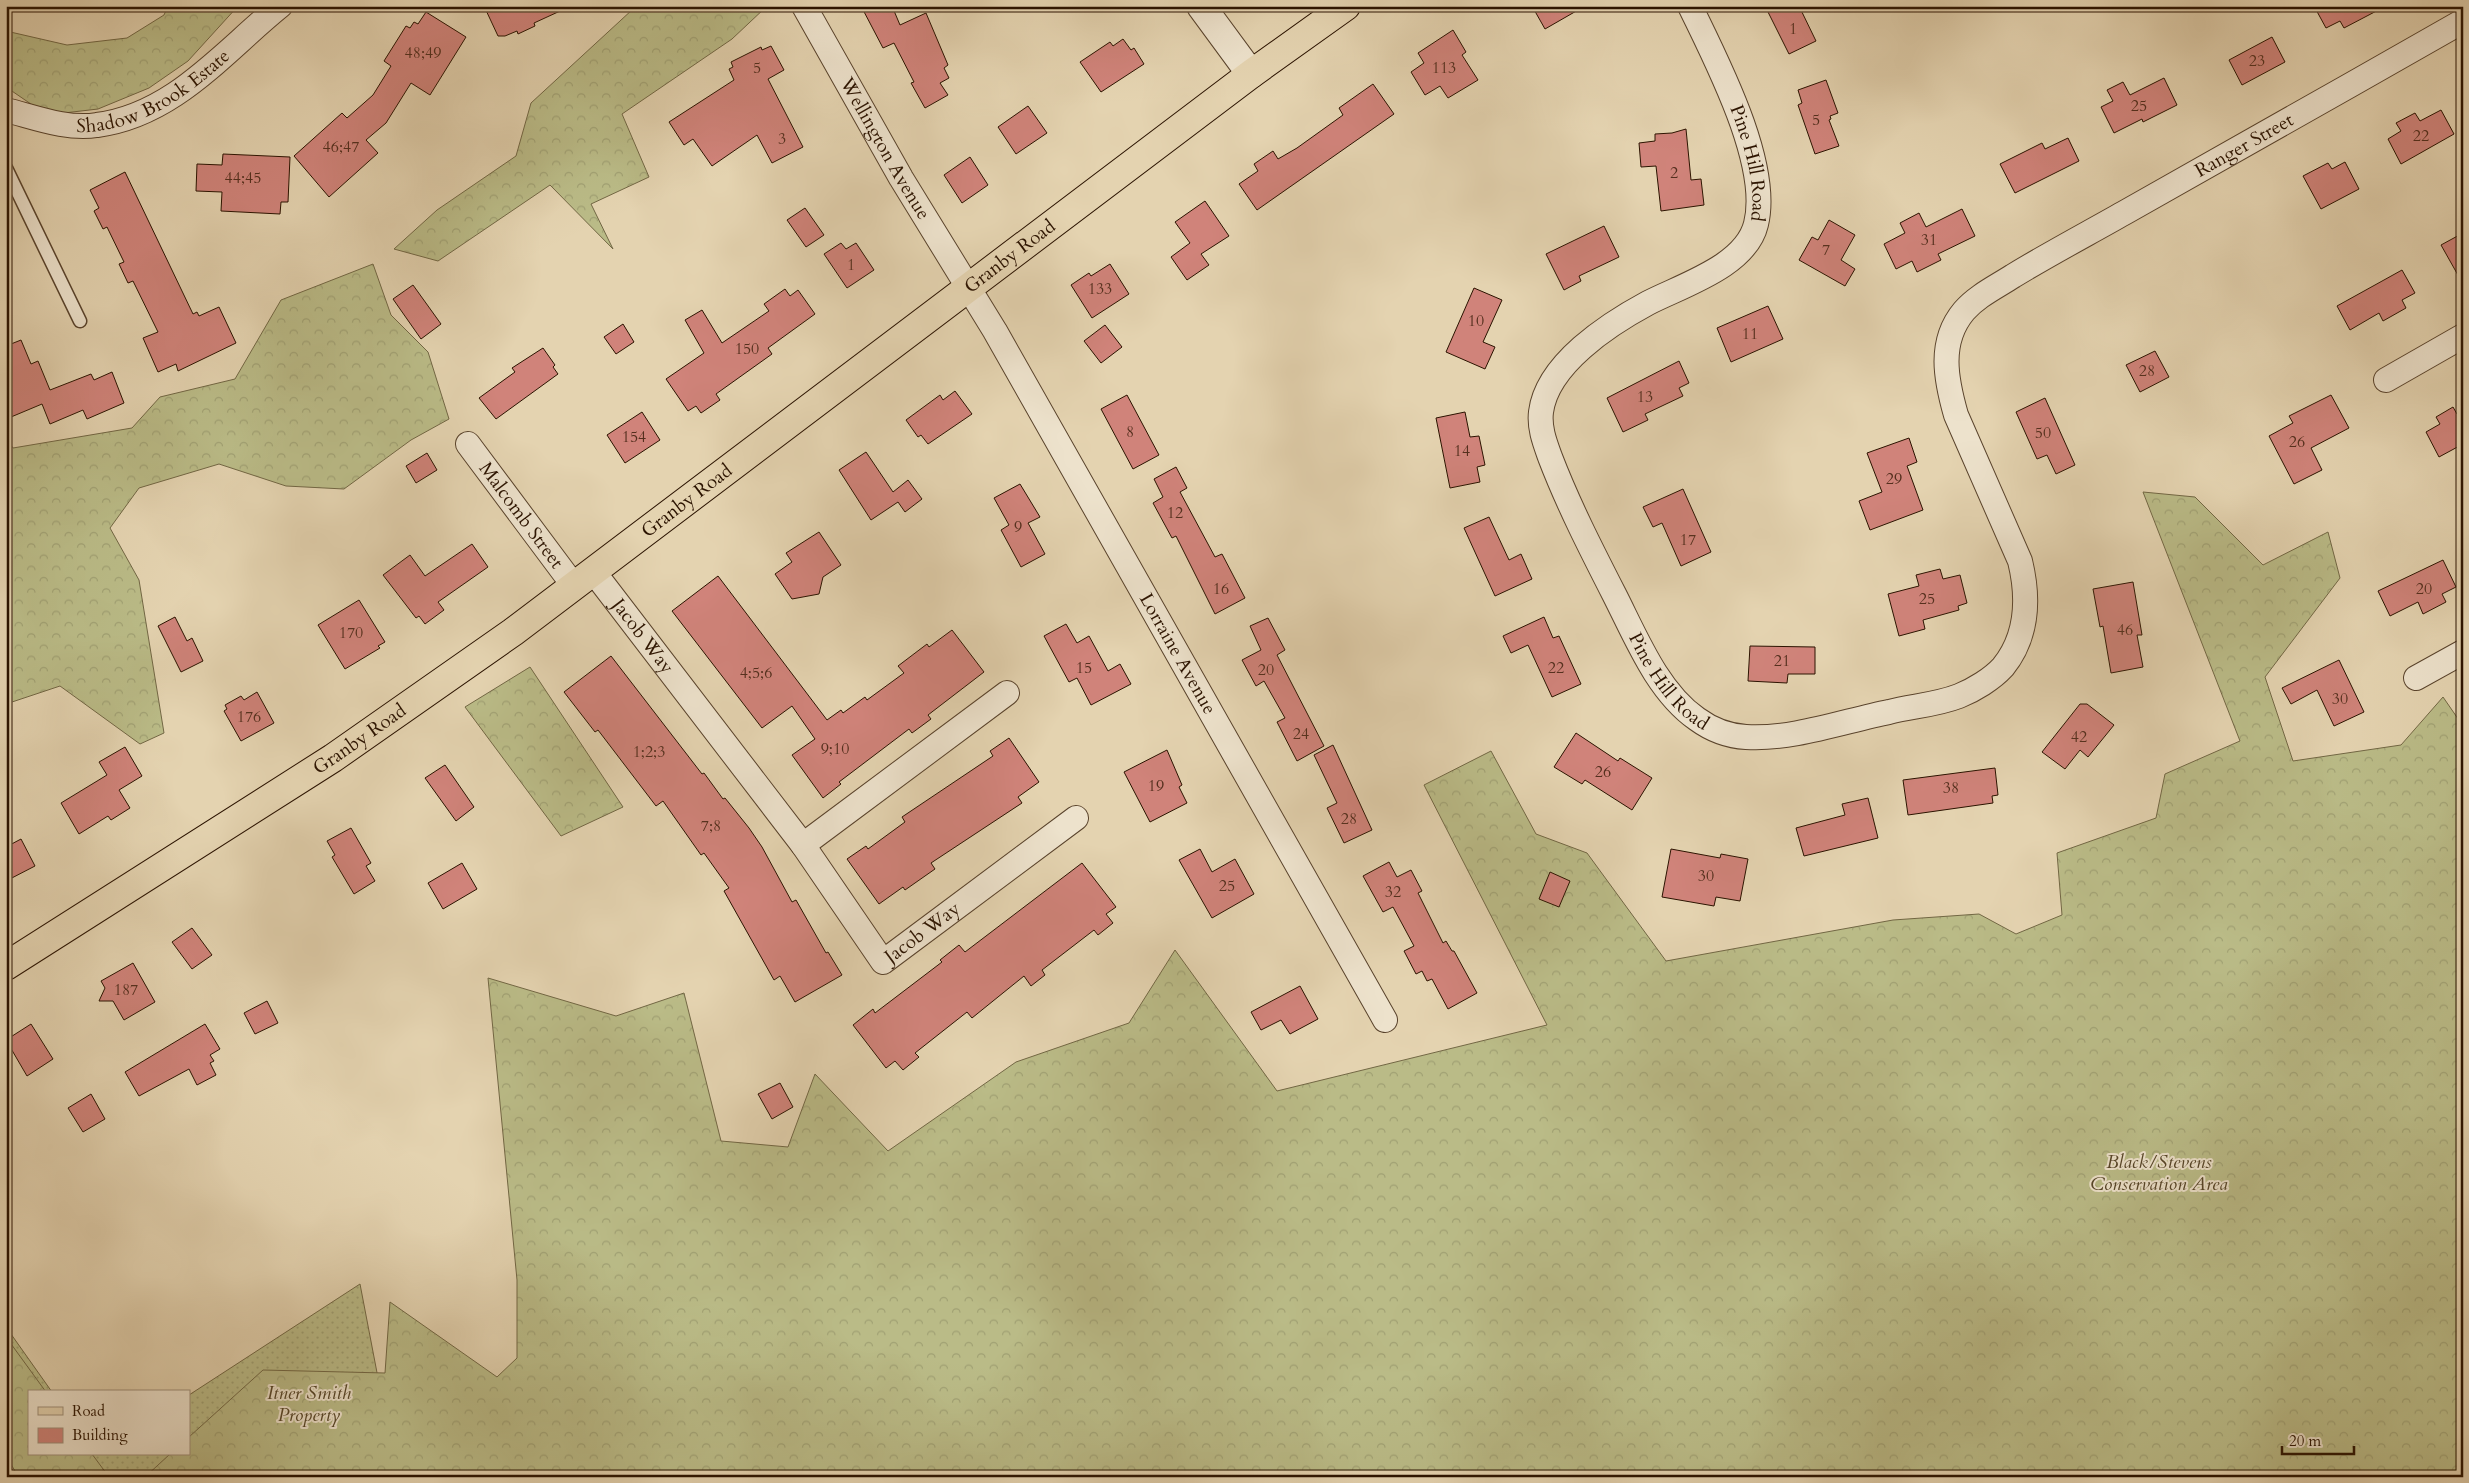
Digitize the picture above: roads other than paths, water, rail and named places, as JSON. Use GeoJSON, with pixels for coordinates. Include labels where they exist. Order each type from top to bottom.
{"type":"FeatureCollection","features":[{"type":"Feature","properties":{"kind":"main road","name":"Granby Road"},"geometry":{"type":"LineString","coordinates":[[6,966],[368,735],[583,579],[1251,74],[1346,6]]}},
{"type":"Feature","properties":{"kind":"street","name":"Shadow Brook Estate"},"geometry":{"type":"LineString","coordinates":[[6,110],[70,125],[96,126],[142,112],[164,102],[195,81],[280,6]]}},
{"type":"Feature","properties":{"kind":"street","name":"Wellington Avenue"},"geometry":{"type":"LineString","coordinates":[[804,6],[901,178],[968,288]]}},
{"type":"Feature","properties":{"kind":"street"},"geometry":{"type":"LineString","coordinates":[[1201,6],[1251,74]]}},
{"type":"Feature","properties":{"kind":"street","name":"Pine Hill Road"},"geometry":{"type":"LineString","coordinates":[[1690,6],[1728,91],[1754,165],[1759,203],[1753,236],[1743,248],[1717,269],[1648,304],[1614,324],[1584,347],[1559,372],[1545,399],[1541,413],[1542,432],[1564,493],[1642,650],[1673,697],[1698,720],[1725,734],[1748,737],[1828,727],[1889,712],[1939,703],[1962,695],[1990,679],[2010,657],[2023,629],[2026,612],[2024,579],[2020,561],[1997,504],[1956,415],[1949,392],[1945,361],[1950,334],[1964,311],[1980,296],[2025,269]]}},
{"type":"Feature","properties":{"kind":"street","name":"Ranger Street"},"geometry":{"type":"LineString","coordinates":[[2025,269],[2463,21]]}},
{"type":"Feature","properties":{"kind":"street","name":"Lorraine Avenue"},"geometry":{"type":"LineString","coordinates":[[968,288],[995,331],[1385,1020]]}},
{"type":"Feature","properties":{"kind":"street"},"geometry":{"type":"LineString","coordinates":[[2386,380],[2463,336]]}},
{"type":"Feature","properties":{"kind":"street","name":"Malcomb Street"},"geometry":{"type":"LineString","coordinates":[[468,444],[583,579]]}},
{"type":"Feature","properties":{"kind":"street","name":"Jacob Way"},"geometry":{"type":"LineString","coordinates":[[583,579],[803,846],[883,962],[1076,818]]}},
{"type":"Feature","properties":{"kind":"street"},"geometry":{"type":"LineString","coordinates":[[2416,678],[2463,652]]}},
{"type":"Feature","properties":{"kind":"street"},"geometry":{"type":"LineString","coordinates":[[803,846],[1007,692]]}},
{"type":"Feature","properties":{"kind":"lane"},"geometry":{"type":"LineString","coordinates":[[6,168],[80,321]]}},
{"type":"Feature","properties":{"kind":"park label","name":"Black/Stevens Conservation Area"},"geometry":{"type":"Point","coordinates":[2159,1173]}},
{"type":"Feature","properties":{"kind":"park label","name":"Itner Smith Property"},"geometry":{"type":"Point","coordinates":[309,1404]}}]}
